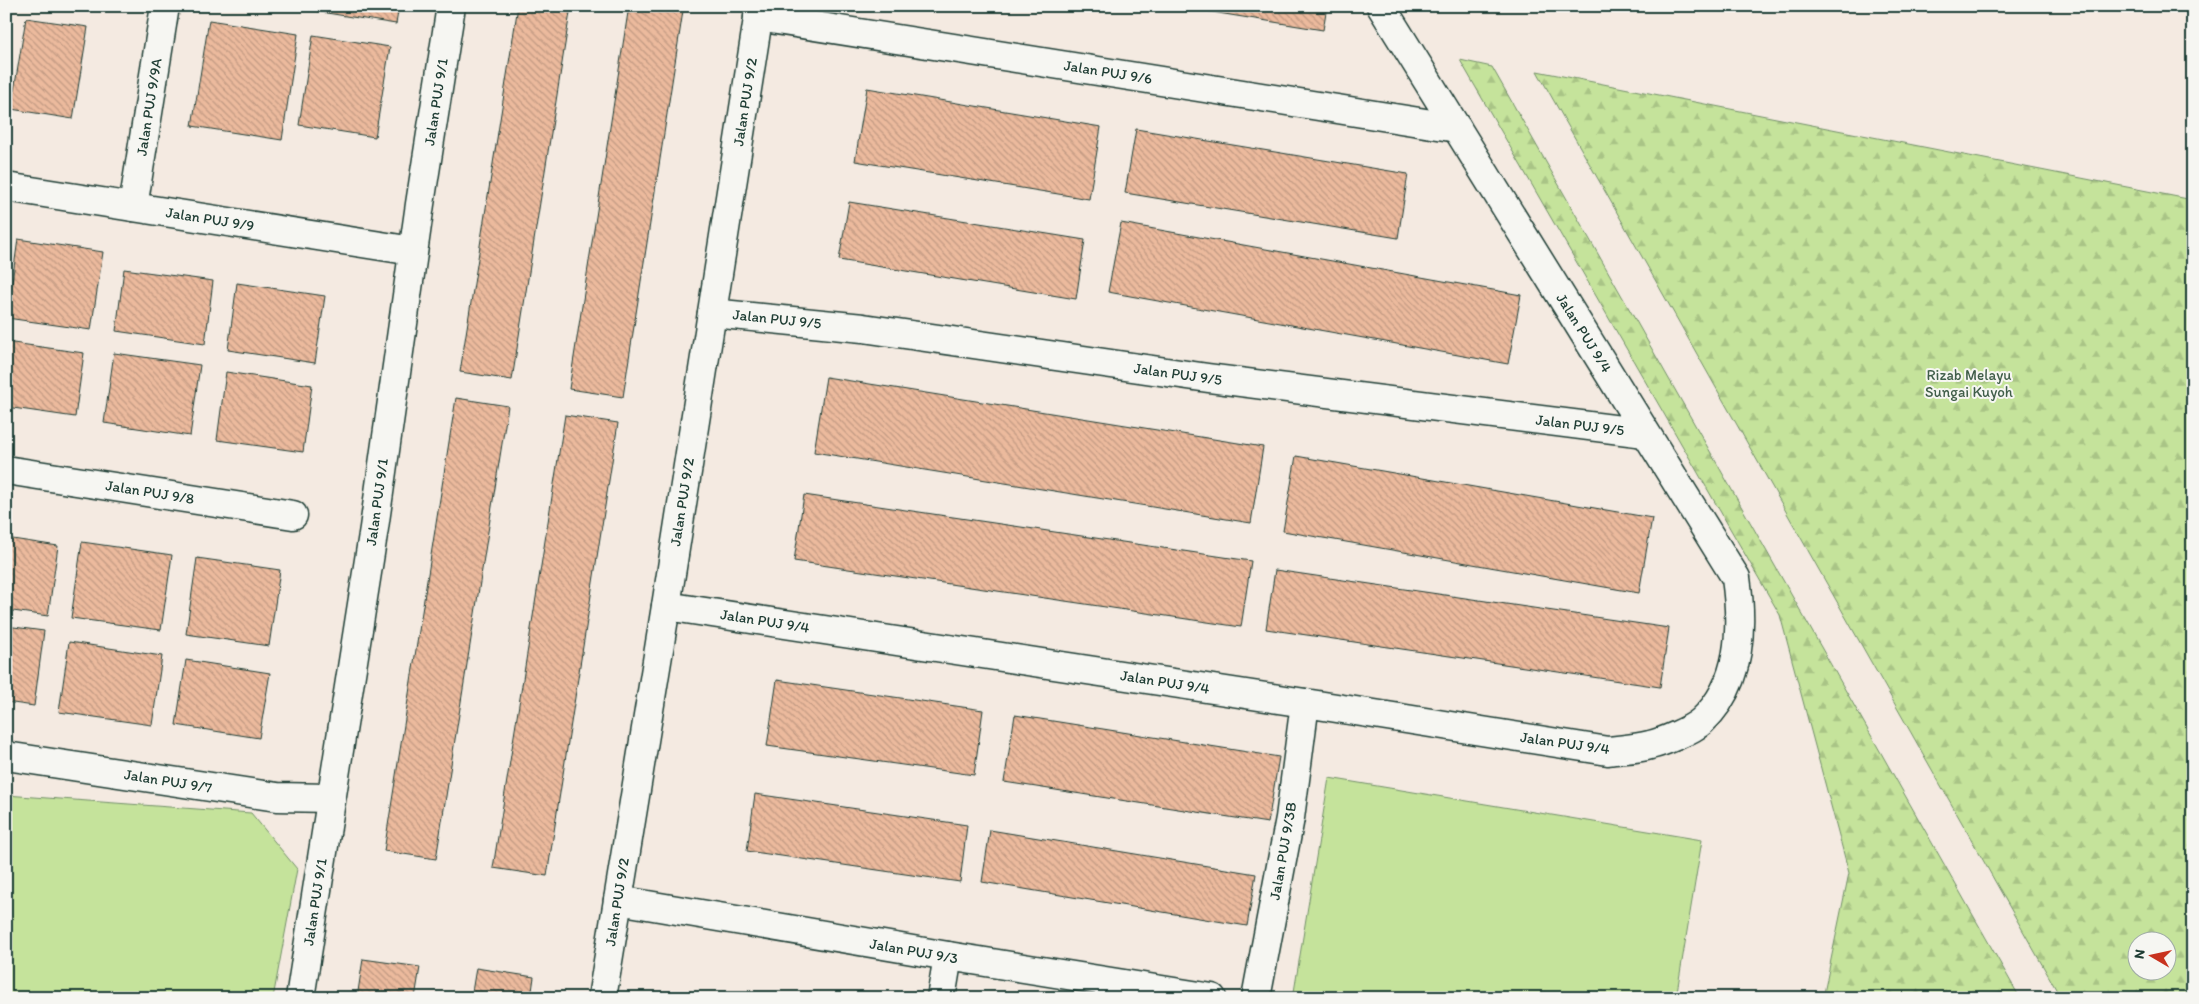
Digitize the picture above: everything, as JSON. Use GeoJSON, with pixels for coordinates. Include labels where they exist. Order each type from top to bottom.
{"type":"FeatureCollection","features":[{"type":"Feature","properties":{"kind":"street","name":"Jalan PUJ 9/9A"},"geometry":{"type":"LineString","coordinates":[[134,207],[165,6]]}},
{"type":"Feature","properties":{"kind":"street","name":"Jalan PUJ 9/1"},"geometry":{"type":"LineString","coordinates":[[300,998],[374,528],[413,251],[451,6]]}},
{"type":"Feature","properties":{"kind":"street","name":"Jalan PUJ 9/4"},"geometry":{"type":"LineString","coordinates":[[666,606],[1608,751],[1649,746],[1701,723],[1722,698],[1733,668],[1740,639],[1740,611],[1736,578],[1381,6]]}},
{"type":"Feature","properties":{"kind":"street","name":"Jalan PUJ 9/6"},"geometry":{"type":"LineString","coordinates":[[759,12],[1457,128]]}},
{"type":"Feature","properties":{"kind":"street","name":"Jalan PUJ 9/2"},"geometry":{"type":"LineString","coordinates":[[602,998],[666,606],[759,12]]}},
{"type":"Feature","properties":{"kind":"street","name":"Jalan PUJ 9/9"},"geometry":{"type":"LineString","coordinates":[[6,187],[413,251]]}},
{"type":"Feature","properties":{"kind":"street","name":"Jalan PUJ 9/5"},"geometry":{"type":"LineString","coordinates":[[712,313],[863,328],[1208,378],[1645,433]]}},
{"type":"Feature","properties":{"kind":"street","name":"Jalan PUJ 9/8"},"geometry":{"type":"LineString","coordinates":[[6,470],[293,514]]}},
{"type":"Feature","properties":{"kind":"street","name":"Jalan PUJ 9/3B"},"geometry":{"type":"LineString","coordinates":[[1256,998],[1290,818],[1306,703]]}},
{"type":"Feature","properties":{"kind":"street","name":"Jalan PUJ 9/7"},"geometry":{"type":"LineString","coordinates":[[6,756],[277,797],[330,798]]}},
{"type":"Feature","properties":{"kind":"street","name":"Jalan PUJ 9/3"},"geometry":{"type":"LineString","coordinates":[[618,900],[948,956],[1212,998]]}},
{"type":"Feature","properties":{"kind":"street"},"geometry":{"type":"LineString","coordinates":[[942,998],[948,956]]}},
{"type":"Feature","properties":{"kind":"green space"},"geometry":{"type":"Polygon","coordinates":[[[1460,60],[1492,67],[2020,998],[1823,998],[1849,873],[1780,615],[1460,60]]]}},
{"type":"Feature","properties":{"kind":"green space","name":"Rizab Melayu Sungai Kuyoh"},"geometry":{"type":"Polygon","coordinates":[[[1537,71],[2193,200],[2193,998],[2061,998],[1537,71]]]}},
{"type":"Feature","properties":{"kind":"green space"},"geometry":{"type":"Polygon","coordinates":[[[1329,778],[1702,840],[1676,998],[1293,998],[1329,778]]]}},
{"type":"Feature","properties":{"kind":"green space"},"geometry":{"type":"Polygon","coordinates":[[[6,795],[251,813],[297,869],[273,998],[6,998],[6,795]]]}},
{"type":"Feature","properties":{"kind":"building"},"geometry":{"type":"Polygon","coordinates":[[[309,6],[399,6],[396,24],[308,10],[309,6]]]}},
{"type":"Feature","properties":{"kind":"building"},"geometry":{"type":"Polygon","coordinates":[[[518,6],[571,6],[512,380],[460,372],[518,6]]]}},
{"type":"Feature","properties":{"kind":"building"},"geometry":{"type":"Polygon","coordinates":[[[629,6],[656,6],[683,11],[623,397],[569,389],[629,6]]]}},
{"type":"Feature","properties":{"kind":"building"},"geometry":{"type":"Polygon","coordinates":[[[1175,6],[1327,6],[1323,30],[1175,6]]]}},
{"type":"Feature","properties":{"kind":"building"},"geometry":{"type":"Polygon","coordinates":[[[26,18],[88,27],[73,119],[11,109],[26,18]]]}},
{"type":"Feature","properties":{"kind":"building"},"geometry":{"type":"Polygon","coordinates":[[[209,20],[298,34],[282,140],[192,126],[209,20]]]}},
{"type":"Feature","properties":{"kind":"building"},"geometry":{"type":"Polygon","coordinates":[[[313,35],[390,47],[375,137],[299,125],[313,35]]]}},
{"type":"Feature","properties":{"kind":"building"},"geometry":{"type":"Polygon","coordinates":[[[867,88],[1101,127],[1089,199],[855,161],[867,88]]]}},
{"type":"Feature","properties":{"kind":"building"},"geometry":{"type":"Polygon","coordinates":[[[1136,129],[1408,174],[1398,238],[1125,193],[1136,129]]]}},
{"type":"Feature","properties":{"kind":"building"},"geometry":{"type":"Polygon","coordinates":[[[849,202],[1085,240],[1076,299],[839,260],[849,202]]]}},
{"type":"Feature","properties":{"kind":"building"},"geometry":{"type":"Polygon","coordinates":[[[1121,223],[1521,295],[1508,364],[1108,292],[1121,223]]]}},
{"type":"Feature","properties":{"kind":"building"},"geometry":{"type":"Polygon","coordinates":[[[18,239],[103,252],[91,330],[7,318],[18,239]]]}},
{"type":"Feature","properties":{"kind":"building"},"geometry":{"type":"Polygon","coordinates":[[[124,269],[213,281],[205,344],[116,331],[124,269]]]}},
{"type":"Feature","properties":{"kind":"building"},"geometry":{"type":"Polygon","coordinates":[[[237,283],[325,296],[315,363],[228,350],[237,283]]]}},
{"type":"Feature","properties":{"kind":"building"},"geometry":{"type":"Polygon","coordinates":[[[6,342],[84,353],[75,417],[6,407],[6,342]]]}},
{"type":"Feature","properties":{"kind":"building"},"geometry":{"type":"Polygon","coordinates":[[[114,353],[200,365],[190,436],[104,423],[114,353]]]}},
{"type":"Feature","properties":{"kind":"building"},"geometry":{"type":"Polygon","coordinates":[[[226,372],[312,385],[303,452],[217,440],[226,372]]]}},
{"type":"Feature","properties":{"kind":"building"},"geometry":{"type":"Polygon","coordinates":[[[826,377],[1263,447],[1251,523],[814,452],[826,377]]]}},
{"type":"Feature","properties":{"kind":"building"},"geometry":{"type":"Polygon","coordinates":[[[456,398],[508,406],[436,859],[384,851],[456,398]]]}},
{"type":"Feature","properties":{"kind":"building"},"geometry":{"type":"Polygon","coordinates":[[[565,415],[618,423],[547,876],[493,868],[565,415]]]}},
{"type":"Feature","properties":{"kind":"building"},"geometry":{"type":"Polygon","coordinates":[[[1296,456],[1652,518],[1639,593],[1283,531],[1296,456]]]}},
{"type":"Feature","properties":{"kind":"building"},"geometry":{"type":"Polygon","coordinates":[[[804,495],[1251,561],[1241,627],[794,561],[804,495]]]}},
{"type":"Feature","properties":{"kind":"building"},"geometry":{"type":"Polygon","coordinates":[[[6,538],[58,546],[48,616],[6,610],[6,538]]]}},
{"type":"Feature","properties":{"kind":"building"},"geometry":{"type":"Polygon","coordinates":[[[82,542],[172,555],[161,630],[71,618],[82,542]]]}},
{"type":"Feature","properties":{"kind":"building"},"geometry":{"type":"Polygon","coordinates":[[[197,558],[280,570],[269,646],[186,634],[197,558]]]}},
{"type":"Feature","properties":{"kind":"building"},"geometry":{"type":"Polygon","coordinates":[[[1275,570],[1669,628],[1660,687],[1266,629],[1275,570]]]}},
{"type":"Feature","properties":{"kind":"building"},"geometry":{"type":"Polygon","coordinates":[[[6,626],[44,631],[34,706],[6,702],[6,626]]]}},
{"type":"Feature","properties":{"kind":"building"},"geometry":{"type":"Polygon","coordinates":[[[69,642],[162,656],[152,725],[59,712],[69,642]]]}},
{"type":"Feature","properties":{"kind":"building"},"geometry":{"type":"Polygon","coordinates":[[[186,660],[270,673],[259,738],[176,725],[186,660]]]}},
{"type":"Feature","properties":{"kind":"building"},"geometry":{"type":"Polygon","coordinates":[[[777,680],[983,710],[974,775],[767,746],[777,680]]]}},
{"type":"Feature","properties":{"kind":"building"},"geometry":{"type":"Polygon","coordinates":[[[1015,715],[1279,757],[1268,823],[1004,782],[1015,715]]]}},
{"type":"Feature","properties":{"kind":"building"},"geometry":{"type":"Polygon","coordinates":[[[755,794],[967,825],[960,882],[747,851],[755,794]]]}},
{"type":"Feature","properties":{"kind":"building"},"geometry":{"type":"Polygon","coordinates":[[[990,830],[1256,874],[1247,926],[982,882],[990,830]]]}},
{"type":"Feature","properties":{"kind":"building"},"geometry":{"type":"Polygon","coordinates":[[[363,959],[420,967],[415,998],[357,998],[363,959]]]}},
{"type":"Feature","properties":{"kind":"building"},"geometry":{"type":"Polygon","coordinates":[[[476,968],[534,977],[531,998],[471,998],[476,968]]]}}]}
